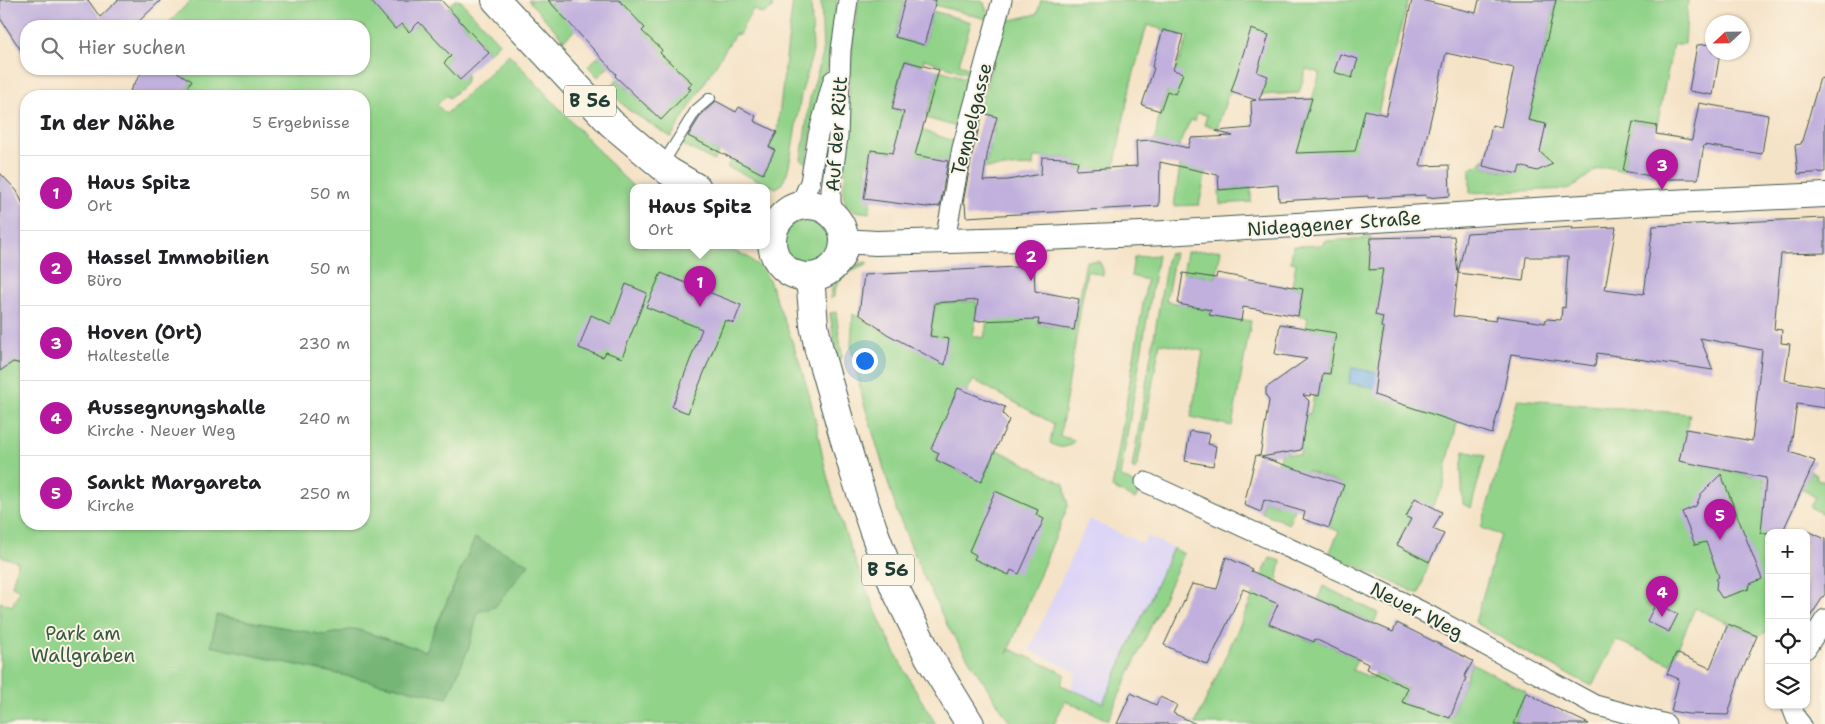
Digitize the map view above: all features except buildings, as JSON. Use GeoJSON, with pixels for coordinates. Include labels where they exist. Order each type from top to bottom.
{"type":"FeatureCollection","features":[{"type":"Feature","properties":{"kind":"main road","name":"B 56"},"geometry":{"type":"LineString","coordinates":[[496,0],[611,123],[662,166],[691,184]]}},
{"type":"Feature","properties":{"kind":"main road"},"geometry":{"type":"LineString","coordinates":[[808,206],[824,209],[839,229],[840,258],[834,266],[820,275],[810,277],[790,272],[780,263],[773,250],[770,225],[789,210],[799,207],[808,206]]}},
{"type":"Feature","properties":{"kind":"main road","name":"B 56"},"geometry":{"type":"LineString","coordinates":[[810,277],[814,325],[821,358],[854,472],[873,529],[894,586],[929,657],[970,724]]}},
{"type":"Feature","properties":{"kind":"street","name":"Auf der Rütt"},"geometry":{"type":"LineString","coordinates":[[839,229],[831,202],[830,189],[838,137],[841,50],[848,0]]}},
{"type":"Feature","properties":{"kind":"street","name":"Tempelgasse"},"geometry":{"type":"LineString","coordinates":[[945,240],[962,148],[1002,0]]}},
{"type":"Feature","properties":{"kind":"street","name":"Auf der Rütt"},"geometry":{"type":"LineString","coordinates":[[799,207],[810,182],[818,135],[841,50]]}},
{"type":"Feature","properties":{"kind":"street","name":"Nideggener Straße"},"geometry":{"type":"LineString","coordinates":[[839,229],[876,243],[1136,235],[1638,204],[1825,195]]}},
{"type":"Feature","properties":{"kind":"street","name":"Neuer Weg"},"geometry":{"type":"LineString","coordinates":[[1145,482],[1360,580],[1595,705],[1666,724]]}},
{"type":"Feature","properties":{"kind":"street"},"geometry":{"type":"LineString","coordinates":[[1810,643],[1825,620]]}},
{"type":"Feature","properties":{"kind":"lane"},"geometry":{"type":"LineString","coordinates":[[662,166],[696,110],[710,98]]}},
{"type":"Feature","properties":{"kind":"shaded area"},"geometry":{"type":"Polygon","coordinates":[[[1089,519],[1143,544],[1147,536],[1173,548],[1103,703],[1071,689],[1077,672],[1029,650],[1089,519]]]}},
{"type":"Feature","properties":{"kind":"green space","name":"Park am Wallgraben"},"geometry":{"type":"Polygon","coordinates":[[[191,0],[392,0],[389,22],[395,29],[402,24],[409,31],[425,18],[451,56],[444,63],[467,73],[465,84],[449,98],[447,95],[437,105],[446,114],[509,54],[631,184],[630,249],[729,249],[748,257],[761,268],[769,280],[803,374],[828,479],[861,575],[873,606],[902,666],[936,724],[0,724],[0,602],[12,606],[20,590],[12,586],[18,562],[0,556],[0,371],[13,362],[20,364],[20,530],[370,530],[370,90],[186,90],[191,81],[180,75],[370,75],[370,20],[172,20],[191,0]],[[475,538],[425,651],[355,629],[324,635],[217,615],[211,646],[447,698],[469,647],[478,612],[475,538]]]}},
{"type":"Feature","properties":{"kind":"green space"},"geometry":{"type":"Polygon","coordinates":[[[456,0],[460,0],[499,43],[489,53],[448,7],[456,0]]]}},
{"type":"Feature","properties":{"kind":"green space"},"geometry":{"type":"Polygon","coordinates":[[[528,0],[546,0],[549,4],[608,0],[564,40],[528,0]]]}},
{"type":"Feature","properties":{"kind":"green space"},"geometry":{"type":"Polygon","coordinates":[[[619,0],[773,0],[772,9],[762,14],[753,9],[739,35],[735,34],[671,137],[627,109],[609,89],[617,79],[661,120],[685,94],[684,92],[693,82],[681,72],[677,76],[668,66],[674,59],[662,72],[652,61],[662,50],[643,32],[598,77],[588,66],[622,35],[619,0]]]}},
{"type":"Feature","properties":{"kind":"green space"},"geometry":{"type":"Polygon","coordinates":[[[793,0],[811,0],[813,51],[801,95],[790,161],[781,185],[776,188],[727,167],[733,157],[763,174],[775,150],[769,147],[777,132],[793,0]]]}},
{"type":"Feature","properties":{"kind":"green space"},"geometry":{"type":"Polygon","coordinates":[[[821,0],[837,0],[828,65],[816,105],[806,163],[801,160],[810,98],[823,54],[821,0]]]}},
{"type":"Feature","properties":{"kind":"green space"},"geometry":{"type":"Polygon","coordinates":[[[859,0],[905,0],[895,37],[924,45],[933,11],[971,22],[959,64],[976,70],[974,76],[924,59],[922,66],[905,61],[892,109],[904,112],[901,123],[956,142],[952,162],[872,150],[865,172],[868,174],[871,200],[869,213],[853,210],[846,203],[844,198],[844,182],[846,172],[840,171],[848,115],[852,45],[859,0]]]}},
{"type":"Feature","properties":{"kind":"green space"},"geometry":{"type":"Polygon","coordinates":[[[936,0],[980,0],[984,3],[990,20],[935,5],[936,0]]]}},
{"type":"Feature","properties":{"kind":"green space"},"geometry":{"type":"Polygon","coordinates":[[[1041,0],[1409,0],[1387,74],[1367,162],[1288,153],[1304,126],[1320,73],[1306,69],[1299,93],[1261,95],[1242,86],[1240,95],[1229,92],[1217,128],[1204,125],[1207,115],[1197,113],[1195,121],[1191,120],[1183,135],[1174,163],[1157,159],[1155,140],[1160,111],[1188,37],[1147,25],[1130,87],[1114,168],[1076,170],[1078,162],[1066,158],[1034,157],[1033,166],[985,168],[997,117],[979,112],[1003,25],[1007,21],[1037,14],[1041,0]]]}},
{"type":"Feature","properties":{"kind":"green space"},"geometry":{"type":"Polygon","coordinates":[[[1556,0],[1688,0],[1685,44],[1673,44],[1657,126],[1633,122],[1623,171],[1607,167],[1596,170],[1570,189],[1470,193],[1470,168],[1479,165],[1485,158],[1483,166],[1512,173],[1520,166],[1535,170],[1546,158],[1540,153],[1528,120],[1556,0]]]}},
{"type":"Feature","properties":{"kind":"green space"},"geometry":{"type":"Polygon","coordinates":[[[939,70],[973,80],[960,128],[926,118],[939,70]]]}},
{"type":"Feature","properties":{"kind":"green space"},"geometry":{"type":"Polygon","coordinates":[[[688,136],[719,151],[714,161],[683,145],[688,136]]]}},
{"type":"Feature","properties":{"kind":"green space"},"geometry":{"type":"Polygon","coordinates":[[[1180,166],[1206,172],[1199,205],[1174,206],[1180,166]]]}},
{"type":"Feature","properties":{"kind":"green space"},"geometry":{"type":"Polygon","coordinates":[[[1251,187],[1251,202],[1220,204],[1219,190],[1251,187]]]}},
{"type":"Feature","properties":{"kind":"green space"},"geometry":{"type":"Polygon","coordinates":[[[803,217],[813,217],[825,224],[832,236],[832,246],[825,258],[813,265],[803,265],[795,261],[788,254],[784,246],[784,236],[788,228],[795,221],[803,217]]]}},
{"type":"Feature","properties":{"kind":"green space"},"geometry":{"type":"Polygon","coordinates":[[[1371,238],[1370,261],[1383,261],[1383,282],[1381,282],[1375,315],[1383,317],[1381,327],[1384,328],[1378,361],[1458,420],[1447,463],[1444,485],[1432,507],[1415,499],[1406,516],[1411,519],[1397,545],[1429,562],[1419,594],[1329,554],[1339,531],[1329,528],[1343,485],[1307,471],[1289,524],[1261,512],[1264,500],[1277,504],[1278,463],[1281,452],[1300,455],[1301,445],[1288,411],[1310,414],[1314,395],[1319,395],[1321,384],[1299,369],[1330,374],[1336,334],[1306,328],[1308,318],[1298,316],[1303,289],[1292,287],[1296,263],[1291,262],[1293,246],[1324,245],[1325,241],[1371,238]]]}},
{"type":"Feature","properties":{"kind":"green space"},"geometry":{"type":"Polygon","coordinates":[[[1221,250],[1216,278],[1183,273],[1187,252],[1221,250]]]}},
{"type":"Feature","properties":{"kind":"green space"},"geometry":{"type":"Polygon","coordinates":[[[1175,253],[1166,301],[1211,310],[1209,315],[1251,321],[1232,426],[1191,417],[1203,351],[1160,343],[1138,463],[1135,470],[1132,468],[1168,254],[1175,253]]]}},
{"type":"Feature","properties":{"kind":"green space"},"geometry":{"type":"Polygon","coordinates":[[[1158,255],[1120,476],[1142,488],[1135,499],[1112,488],[1147,280],[1131,276],[1134,257],[1158,255]]]}},
{"type":"Feature","properties":{"kind":"green space"},"geometry":{"type":"Polygon","coordinates":[[[1086,261],[1099,261],[1103,269],[1103,275],[1087,271],[1060,436],[1075,440],[1063,447],[1050,443],[1054,424],[974,380],[963,396],[936,460],[971,477],[975,472],[985,474],[996,449],[1064,484],[1068,506],[1007,654],[1010,649],[1065,674],[1061,685],[1103,703],[1173,548],[1184,554],[1108,720],[1065,701],[1054,724],[1011,724],[949,629],[922,573],[897,512],[863,400],[851,346],[853,314],[887,334],[930,337],[935,303],[976,301],[977,311],[973,336],[984,338],[987,321],[1042,297],[1038,324],[1074,330],[1086,261]]]}},
{"type":"Feature","properties":{"kind":"green space"},"geometry":{"type":"Polygon","coordinates":[[[867,262],[867,265],[840,280],[834,297],[830,298],[834,284],[842,273],[853,266],[867,262]]]}},
{"type":"Feature","properties":{"kind":"green space"},"geometry":{"type":"Polygon","coordinates":[[[836,312],[841,359],[837,358],[830,313],[836,312]]]}},
{"type":"Feature","properties":{"kind":"green space"},"geometry":{"type":"Polygon","coordinates":[[[1518,399],[1690,414],[1680,461],[1764,478],[1770,529],[1765,529],[1765,633],[1757,636],[1695,608],[1671,664],[1616,640],[1592,686],[1523,651],[1475,622],[1501,535],[1481,528],[1518,399]]]}},
{"type":"Feature","properties":{"kind":"green space"},"geometry":{"type":"Polygon","coordinates":[[[1464,451],[1485,456],[1471,508],[1463,504],[1461,470],[1464,451]]]}},
{"type":"Feature","properties":{"kind":"green space"},"geometry":{"type":"Polygon","coordinates":[[[1810,471],[1817,474],[1816,478],[1825,482],[1825,515],[1810,507],[1815,497],[1802,489],[1810,471]]]}},
{"type":"Feature","properties":{"kind":"green space"},"geometry":{"type":"Polygon","coordinates":[[[475,538],[529,564],[495,607],[478,612],[469,647],[447,698],[211,646],[216,615],[324,635],[355,629],[425,651],[475,538]]]}},
{"type":"Feature","properties":{"kind":"green space"},"geometry":{"type":"Polygon","coordinates":[[[1270,558],[1281,561],[1277,582],[1269,600],[1278,604],[1269,625],[1313,642],[1315,639],[1358,659],[1352,670],[1373,678],[1376,673],[1407,689],[1425,650],[1402,702],[1450,718],[1472,663],[1526,692],[1514,724],[1195,724],[1270,558]]]}},
{"type":"Feature","properties":{"kind":"green space"},"geometry":{"type":"Polygon","coordinates":[[[1323,586],[1378,613],[1374,623],[1318,599],[1323,586]]]}},
{"type":"Feature","properties":{"kind":"water"},"geometry":{"type":"Polygon","coordinates":[[[1352,368],[1380,373],[1377,388],[1349,383],[1352,368]]]}},
{"type":"Feature","properties":{"kind":"place","name":"Hoven (Ort)"},"geometry":{"type":"Point","coordinates":[1662,190]}},
{"type":"Feature","properties":{"kind":"place","name":"Hassel Immobilien"},"geometry":{"type":"Point","coordinates":[1031,281]}},
{"type":"Feature","properties":{"kind":"place","name":"Haus Spitz"},"geometry":{"type":"Point","coordinates":[700,307]}},
{"type":"Feature","properties":{"kind":"place","name":"Sankt Margareta"},"geometry":{"type":"Point","coordinates":[1720,540]}},
{"type":"Feature","properties":{"kind":"place","name":"Aussegnungshalle"},"geometry":{"type":"Point","coordinates":[1662,617]}}]}
